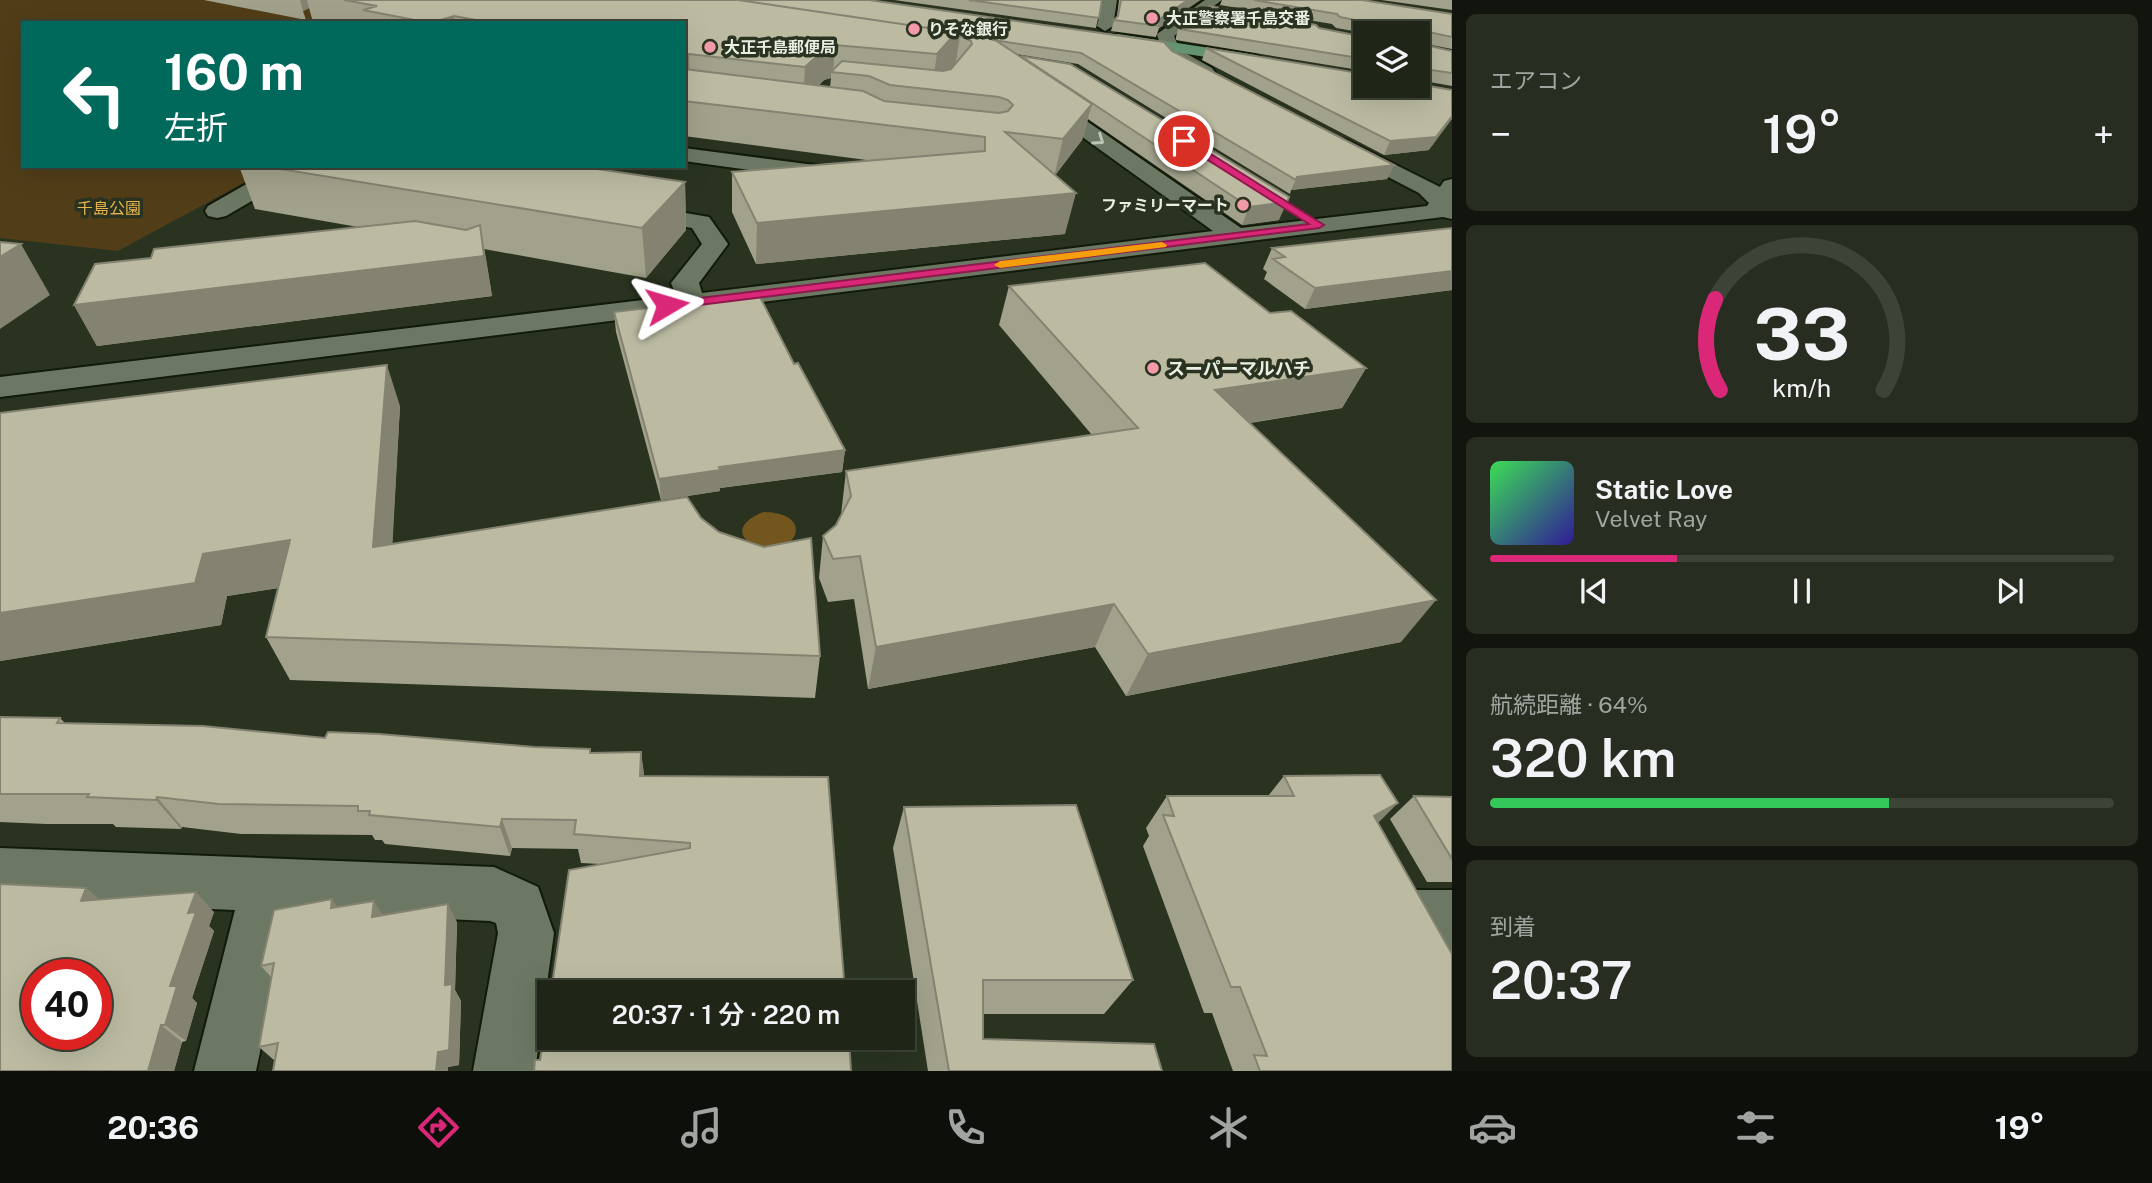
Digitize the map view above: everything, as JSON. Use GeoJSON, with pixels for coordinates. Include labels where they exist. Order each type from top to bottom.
{"type":"FeatureCollection","features":[{"type":"Feature","properties":{"kind":"main road"},"geometry":{"type":"LineString","coordinates":[[1095,28],[1271,56]]}},
{"type":"Feature","properties":{"kind":"street"},"geometry":{"type":"LineString","coordinates":[[1095,28],[1110,0]]}},
{"type":"Feature","properties":{"kind":"street"},"geometry":{"type":"LineString","coordinates":[[1224,81],[1176,56],[1166,40],[1208,4],[1229,13]]}},
{"type":"Feature","properties":{"kind":"street"},"geometry":{"type":"LineString","coordinates":[[1028,89],[1234,235]]}},
{"type":"Feature","properties":{"kind":"street"},"geometry":{"type":"LineString","coordinates":[[0,387],[1434,212],[1450,201],[1331,138]]}},
{"type":"Feature","properties":{"kind":"street"},"geometry":{"type":"LineString","coordinates":[[686,154],[840,175]]}},
{"type":"Feature","properties":{"kind":"street"},"geometry":{"type":"LineString","coordinates":[[217,211],[292,168]]}},
{"type":"Feature","properties":{"kind":"street"},"geometry":{"type":"LineString","coordinates":[[608,208],[700,222],[715,244],[685,283],[692,302]]}},
{"type":"Feature","properties":{"kind":"street"},"geometry":{"type":"LineString","coordinates":[[1295,211],[1319,225]]}},
{"type":"Feature","properties":{"kind":"street"},"geometry":{"type":"LineString","coordinates":[[0,874],[494,894],[519,905],[526,933],[503,1071]]}},
{"type":"Feature","properties":{"kind":"street"},"geometry":{"type":"LineString","coordinates":[[225,1071],[268,885]]}},
{"type":"Feature","properties":{"kind":"street"},"geometry":{"type":"LineString","coordinates":[[1452,918],[1413,918],[1452,990]]}},
{"type":"Feature","properties":{"kind":"green space","name":"千島公園"},"geometry":{"type":"Polygon","coordinates":[[[0,0],[430,0],[368,21],[21,21],[21,168],[271,168],[118,251],[0,238],[0,0]]]}},
{"type":"Feature","properties":{"kind":"shaded area"},"geometry":{"type":"Polygon","coordinates":[[[764,512],[783,515],[793,522],[796,530],[793,539],[785,546],[775,550],[762,549],[744,537],[742,532],[745,524],[764,512]]]}},
{"type":"Feature","properties":{"kind":"building"},"geometry":{"type":"Polygon","coordinates":[[[344,0],[738,0],[983,36],[995,40],[1092,104],[1063,139],[1005,132],[1076,193],[757,223],[732,172],[985,151],[985,137],[686,101],[686,69],[863,91],[884,101],[999,113],[1008,111],[1013,105],[999,97],[890,85],[869,76],[831,72],[842,61],[943,71],[951,69],[972,44],[960,36],[952,37],[937,54],[835,45],[826,48],[805,67],[686,55],[686,21],[482,21],[454,16],[437,21],[420,21],[363,10],[377,6],[344,0]]]}},
{"type":"Feature","properties":{"kind":"building"},"geometry":{"type":"Polygon","coordinates":[[[738,0],[869,0],[1164,42],[1172,51],[1394,165],[1297,177],[1296,180],[1081,53],[738,0]]]}},
{"type":"Feature","properties":{"kind":"building"},"geometry":{"type":"Polygon","coordinates":[[[969,0],[1102,0],[1099,18],[969,0]]]}},
{"type":"Feature","properties":{"kind":"building"},"geometry":{"type":"Polygon","coordinates":[[[1121,0],[1188,0],[1161,18],[1159,26],[1114,20],[1118,16],[1121,0]]]}},
{"type":"Feature","properties":{"kind":"building"},"geometry":{"type":"Polygon","coordinates":[[[1254,0],[1362,0],[1452,14],[1452,37],[1430,32],[1430,21],[1360,21],[1337,14],[1254,0]]]}},
{"type":"Feature","properties":{"kind":"building"},"geometry":{"type":"Polygon","coordinates":[[[1209,6],[1316,25],[1319,28],[1353,35],[1353,57],[1180,29],[1179,26],[1209,6]]]}},
{"type":"Feature","properties":{"kind":"building"},"geometry":{"type":"Polygon","coordinates":[[[1430,46],[1452,51],[1452,73],[1430,70],[1430,46]]]}},
{"type":"Feature","properties":{"kind":"building"},"geometry":{"type":"Polygon","coordinates":[[[1206,48],[1353,72],[1353,98],[1430,98],[1430,86],[1452,90],[1452,116],[1436,137],[1390,141],[1206,48]]]}},
{"type":"Feature","properties":{"kind":"building"},"geometry":{"type":"Polygon","coordinates":[[[1021,56],[1070,64],[1289,197],[1287,202],[1249,207],[1021,56]]]}},
{"type":"Feature","properties":{"kind":"building"},"geometry":{"type":"Polygon","coordinates":[[[274,168],[590,168],[685,182],[642,228],[274,168]]]}},
{"type":"Feature","properties":{"kind":"building"},"geometry":{"type":"Polygon","coordinates":[[[415,221],[466,230],[480,225],[484,256],[74,305],[95,264],[151,258],[154,249],[415,221]]]}},
{"type":"Feature","properties":{"kind":"building"},"geometry":{"type":"Polygon","coordinates":[[[1452,228],[1452,271],[1315,288],[1273,259],[1285,257],[1272,248],[1452,228]]]}},
{"type":"Feature","properties":{"kind":"building"},"geometry":{"type":"Polygon","coordinates":[[[0,242],[21,244],[0,257],[0,242]]]}},
{"type":"Feature","properties":{"kind":"building"},"geometry":{"type":"Polygon","coordinates":[[[1205,263],[1270,313],[1291,311],[1366,368],[1215,390],[1436,600],[1148,654],[1114,604],[876,647],[860,556],[833,559],[823,536],[836,525],[851,496],[846,471],[1138,428],[1009,286],[1205,263]]]}},
{"type":"Feature","properties":{"kind":"building"},"geometry":{"type":"Polygon","coordinates":[[[759,295],[794,364],[798,363],[845,450],[719,467],[720,470],[659,479],[614,312],[759,295]]]}},
{"type":"Feature","properties":{"kind":"building"},"geometry":{"type":"Polygon","coordinates":[[[387,365],[373,547],[687,497],[701,518],[719,532],[764,547],[811,538],[820,656],[266,637],[290,540],[203,554],[195,583],[0,613],[0,413],[387,365]]]}},
{"type":"Feature","properties":{"kind":"building"},"geometry":{"type":"Polygon","coordinates":[[[0,717],[60,718],[57,723],[203,726],[325,738],[328,732],[379,734],[590,749],[590,753],[641,752],[640,776],[828,777],[844,980],[553,980],[569,870],[690,848],[690,843],[574,834],[576,820],[502,819],[500,827],[369,815],[370,811],[358,811],[358,806],[219,804],[157,797],[156,800],[87,797],[89,794],[0,794],[0,717]]]}},
{"type":"Feature","properties":{"kind":"building"},"geometry":{"type":"Polygon","coordinates":[[[1380,775],[1398,803],[1374,816],[1452,954],[1452,1071],[1260,1071],[1254,1055],[1267,1056],[1240,987],[1231,987],[1163,815],[1174,816],[1167,796],[1294,796],[1284,776],[1380,775]]]}},
{"type":"Feature","properties":{"kind":"building"},"geometry":{"type":"Polygon","coordinates":[[[1414,796],[1452,797],[1452,859],[1414,796]]]}},
{"type":"Feature","properties":{"kind":"building"},"geometry":{"type":"Polygon","coordinates":[[[1076,805],[1133,980],[983,980],[983,1039],[1154,1044],[1162,1071],[949,1071],[904,807],[1076,805]]]}},
{"type":"Feature","properties":{"kind":"building"},"geometry":{"type":"Polygon","coordinates":[[[0,884],[86,888],[81,901],[196,892],[188,913],[196,912],[170,986],[177,986],[165,1025],[161,1025],[148,1071],[0,1071],[0,884]]]}},
{"type":"Feature","properties":{"kind":"building"},"geometry":{"type":"Polygon","coordinates":[[[332,899],[331,908],[374,901],[372,917],[448,904],[445,985],[452,984],[449,1050],[438,1052],[436,1071],[273,1071],[278,1043],[259,1047],[274,963],[261,966],[274,910],[332,899]]]}},
{"type":"Feature","properties":{"kind":"building"},"geometry":{"type":"Polygon","coordinates":[[[542,1050],[850,1050],[851,1071],[534,1071],[535,1060],[540,1060],[542,1050]]]}},
{"type":"Feature","properties":{"kind":"slow traffic"},"geometry":{"type":"LineString","coordinates":[[1000,265],[1162,245]]}},
{"type":"Feature","properties":{"kind":"place","name":"大正警察署千島交番"},"geometry":{"type":"Point","coordinates":[1152,18]}},
{"type":"Feature","properties":{"kind":"place","name":"りそな銀行"},"geometry":{"type":"Point","coordinates":[914,29]}},
{"type":"Feature","properties":{"kind":"place","name":"大正千島郵便局"},"geometry":{"type":"Point","coordinates":[710,47]}},
{"type":"Feature","properties":{"kind":"place","name":"ファミリーマート"},"geometry":{"type":"Point","coordinates":[1243,205]}},
{"type":"Feature","properties":{"kind":"place","name":"スーパーマルハチ"},"geometry":{"type":"Point","coordinates":[1153,368]}},
{"type":"Feature","properties":{"kind":"route"},"geometry":{"type":"LineString","coordinates":[[667,305],[1319,225],[1184,141]]}}]}
